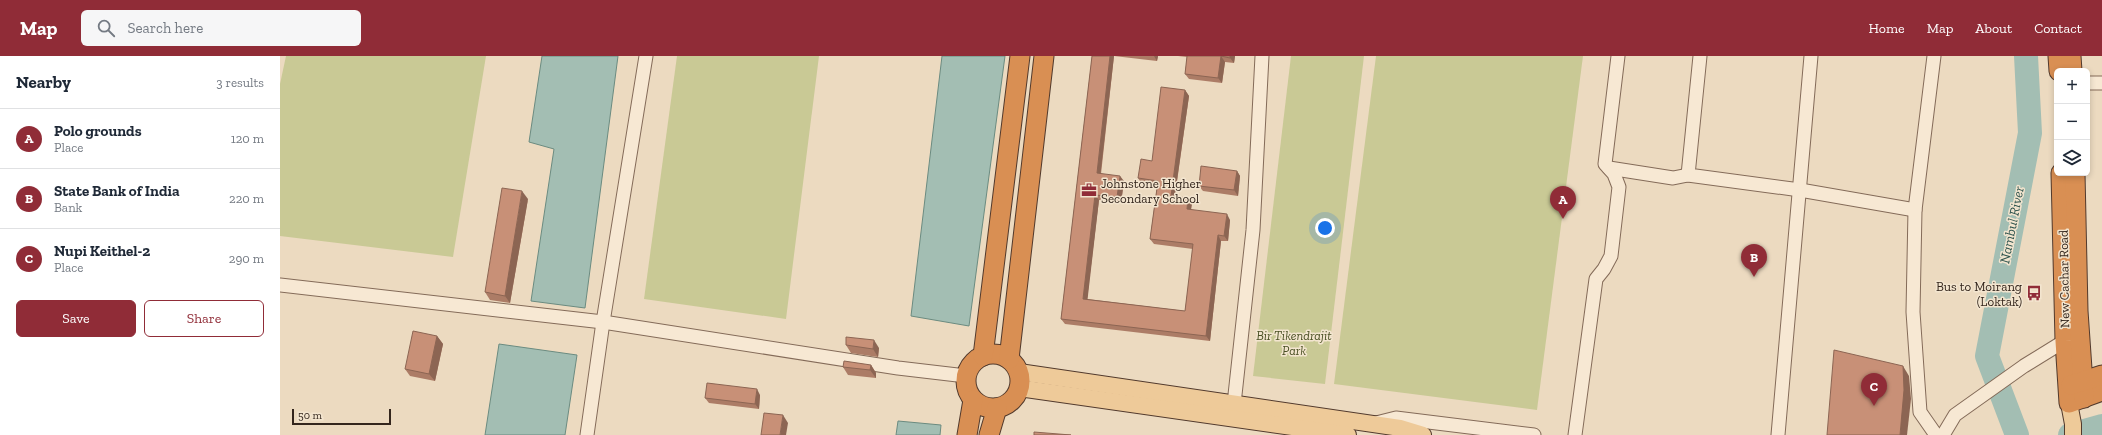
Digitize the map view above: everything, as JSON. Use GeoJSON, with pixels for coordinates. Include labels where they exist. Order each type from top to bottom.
{"type":"FeatureCollection","features":[{"type":"Feature","properties":{"kind":"highway"},"geometry":{"type":"LineString","coordinates":[[983,356],[1020,56]]}},
{"type":"Feature","properties":{"kind":"highway"},"geometry":{"type":"LineString","coordinates":[[973,400],[988,408],[997,408],[1011,401],[1016,373],[1044,56]]}},
{"type":"Feature","properties":{"kind":"highway"},"geometry":{"type":"LineString","coordinates":[[2058,56],[2059,68]]}},
{"type":"Feature","properties":{"kind":"highway"},"geometry":{"type":"LineString","coordinates":[[2071,56],[2072,68]]}},
{"type":"Feature","properties":{"kind":"highway","name":"New Cachar Road"},"geometry":{"type":"LineString","coordinates":[[2061,176],[2076,392]]}},
{"type":"Feature","properties":{"kind":"highway","name":"New Cachar Road"},"geometry":{"type":"LineString","coordinates":[[2072,336],[2075,176]]}},
{"type":"Feature","properties":{"kind":"highway"},"geometry":{"type":"LineString","coordinates":[[967,435],[973,400],[966,385],[966,376],[974,360],[992,354],[1001,355],[1016,373]]}},
{"type":"Feature","properties":{"kind":"highway"},"geometry":{"type":"LineString","coordinates":[[2076,392],[2102,375]]}},
{"type":"Feature","properties":{"kind":"highway"},"geometry":{"type":"LineString","coordinates":[[2076,392],[2102,391]]}},
{"type":"Feature","properties":{"kind":"highway"},"geometry":{"type":"LineString","coordinates":[[989,435],[997,408]]}},
{"type":"Feature","properties":{"kind":"main road"},"geometry":{"type":"LineString","coordinates":[[1016,373],[1373,424],[1420,434]]}},
{"type":"Feature","properties":{"kind":"main road"},"geometry":{"type":"LineString","coordinates":[[1016,373],[1138,406],[1348,435]]}},
{"type":"Feature","properties":{"kind":"main road"},"geometry":{"type":"LineString","coordinates":[[1138,406],[1140,390]]}},
{"type":"Feature","properties":{"kind":"main road"},"geometry":{"type":"LineString","coordinates":[[2073,430],[2076,392]]}},
{"type":"Feature","properties":{"kind":"street"},"geometry":{"type":"LineString","coordinates":[[587,435],[603,322],[646,56]]}},
{"type":"Feature","properties":{"kind":"street"},"geometry":{"type":"LineString","coordinates":[[1234,404],[1254,230],[1262,56]]}},
{"type":"Feature","properties":{"kind":"street"},"geometry":{"type":"LineString","coordinates":[[1575,435],[1596,279],[1604,269],[1611,256],[1619,187],[1614,174],[1605,164],[1618,56]]}},
{"type":"Feature","properties":{"kind":"street"},"geometry":{"type":"LineString","coordinates":[[1688,175],[1700,56]]}},
{"type":"Feature","properties":{"kind":"street"},"geometry":{"type":"LineString","coordinates":[[1778,435],[1811,56]]}},
{"type":"Feature","properties":{"kind":"street"},"geometry":{"type":"LineString","coordinates":[[1934,56],[1915,210],[1913,312],[1920,412],[1936,435]]}},
{"type":"Feature","properties":{"kind":"street"},"geometry":{"type":"LineString","coordinates":[[2090,83],[2102,83]]}},
{"type":"Feature","properties":{"kind":"street"},"geometry":{"type":"LineString","coordinates":[[1609,168],[1673,178],[1688,175],[1800,190],[1915,210]]}},
{"type":"Feature","properties":{"kind":"street"},"geometry":{"type":"LineString","coordinates":[[280,285],[603,322],[898,368],[966,376]]}},
{"type":"Feature","properties":{"kind":"street"},"geometry":{"type":"LineString","coordinates":[[1943,435],[1954,415],[2024,366],[2072,336]]}},
{"type":"Feature","properties":{"kind":"street"},"geometry":{"type":"LineString","coordinates":[[1373,424],[1396,418],[1534,435]]}},
{"type":"Feature","properties":{"kind":"green space"},"geometry":{"type":"Polygon","coordinates":[[[286,56],[486,56],[453,257],[280,236],[280,84],[286,56]]]}},
{"type":"Feature","properties":{"kind":"green space"},"geometry":{"type":"Polygon","coordinates":[[[677,56],[819,56],[786,319],[644,299],[677,56]]]}},
{"type":"Feature","properties":{"kind":"green space","name":"Bir Tikendrajit Park"},"geometry":{"type":"Polygon","coordinates":[[[1291,56],[1364,56],[1325,384],[1253,376],[1291,56]]]}},
{"type":"Feature","properties":{"kind":"green space"},"geometry":{"type":"Polygon","coordinates":[[[1376,56],[1583,56],[1537,410],[1334,384],[1376,56]]]}},
{"type":"Feature","properties":{"kind":"shaded area"},"geometry":{"type":"Polygon","coordinates":[[[542,56],[618,56],[585,308],[531,301],[554,149],[529,142],[542,56]]]}},
{"type":"Feature","properties":{"kind":"shaded area"},"geometry":{"type":"Polygon","coordinates":[[[942,56],[1005,56],[969,326],[911,316],[942,56]]]}},
{"type":"Feature","properties":{"kind":"shaded area"},"geometry":{"type":"Polygon","coordinates":[[[499,344],[577,355],[565,435],[485,435],[499,344]]]}},
{"type":"Feature","properties":{"kind":"shaded area"},"geometry":{"type":"Polygon","coordinates":[[[898,421],[941,425],[940,435],[896,435],[898,421]]]}},
{"type":"Feature","properties":{"kind":"building"},"geometry":{"type":"Polygon","coordinates":[[[1092,56],[1110,56],[1097,173],[1120,176],[1117,197],[1095,195],[1083,299],[1185,311],[1193,244],[1150,239],[1158,181],[1138,178],[1141,159],[1152,161],[1161,87],[1185,90],[1171,196],[1188,198],[1187,209],[1227,214],[1224,236],[1218,235],[1206,336],[1061,319],[1092,56]]]}},
{"type":"Feature","properties":{"kind":"building"},"geometry":{"type":"Polygon","coordinates":[[[1187,56],[1221,56],[1218,78],[1185,74],[1187,56]]]}},
{"type":"Feature","properties":{"kind":"building"},"geometry":{"type":"Polygon","coordinates":[[[1201,166],[1237,171],[1234,190],[1199,186],[1201,166]]]}},
{"type":"Feature","properties":{"kind":"building"},"geometry":{"type":"Polygon","coordinates":[[[502,188],[522,191],[505,296],[485,292],[502,188]]]}},
{"type":"Feature","properties":{"kind":"building"},"geometry":{"type":"Polygon","coordinates":[[[413,331],[437,336],[429,374],[405,369],[413,331]]]}},
{"type":"Feature","properties":{"kind":"building"},"geometry":{"type":"Polygon","coordinates":[[[846,337],[874,340],[873,349],[846,345],[846,337]]]}},
{"type":"Feature","properties":{"kind":"building"},"geometry":{"type":"Polygon","coordinates":[[[1834,350],[1903,366],[1904,390],[1900,435],[1827,435],[1834,350]]]}},
{"type":"Feature","properties":{"kind":"building"},"geometry":{"type":"Polygon","coordinates":[[[844,361],[871,365],[870,370],[843,367],[844,361]]]}},
{"type":"Feature","properties":{"kind":"building"},"geometry":{"type":"Polygon","coordinates":[[[707,383],[757,389],[755,404],[705,398],[707,383]]]}},
{"type":"Feature","properties":{"kind":"building"},"geometry":{"type":"Polygon","coordinates":[[[764,413],[783,415],[780,435],[761,435],[764,413]]]}},
{"type":"Feature","properties":{"kind":"building"},"geometry":{"type":"Polygon","coordinates":[[[1034,432],[1071,435],[1034,435],[1034,432]]]}},
{"type":"Feature","properties":{"kind":"waterway","name":"Nambul River"},"geometry":{"type":"LineString","coordinates":[[2017,435],[1987,356],[2030,133],[2026,56]]}},
{"type":"Feature","properties":{"kind":"waterway","name":"Nambul River"},"geometry":{"type":"LineString","coordinates":[[2070,435],[2102,426]]}},
{"type":"Feature","properties":{"kind":"place","name":"Johnstone Higher Secondary School"},"geometry":{"type":"Point","coordinates":[1089,190]}},
{"type":"Feature","properties":{"kind":"place","name":"Polo grounds"},"geometry":{"type":"Point","coordinates":[1563,219]}},
{"type":"Feature","properties":{"kind":"place","name":"State Bank of India"},"geometry":{"type":"Point","coordinates":[1754,277]}},
{"type":"Feature","properties":{"kind":"place","name":"Bus to Moirang (Loktak)"},"geometry":{"type":"Point","coordinates":[2034,293]}},
{"type":"Feature","properties":{"kind":"place","name":"Nupi Keithel-2"},"geometry":{"type":"Point","coordinates":[1874,406]}}]}
